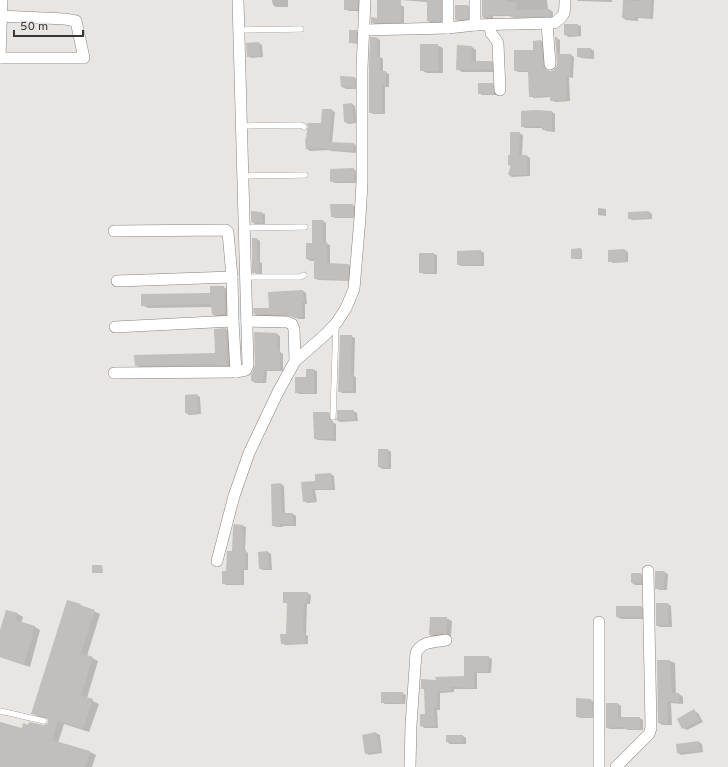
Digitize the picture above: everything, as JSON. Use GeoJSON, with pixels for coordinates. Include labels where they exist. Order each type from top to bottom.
{"type":"FeatureCollection","features":[{"type":"Feature","properties":{"kind":"street"},"geometry":{"type":"LineString","coordinates":[[1,16],[76,21],[84,58],[0,58],[1,16],[2,0]]}},
{"type":"Feature","properties":{"kind":"street"},"geometry":{"type":"LineString","coordinates":[[114,373],[236,372],[246,370],[248,365],[238,0]]}},
{"type":"Feature","properties":{"kind":"street"},"geometry":{"type":"LineString","coordinates":[[217,561],[234,496],[249,453],[278,392],[295,361],[326,334],[336,322],[346,308],[354,289],[362,182],[362,68],[365,0]]}},
{"type":"Feature","properties":{"kind":"street"},"geometry":{"type":"LineString","coordinates":[[448,0],[448,28]]}},
{"type":"Feature","properties":{"kind":"street"},"geometry":{"type":"LineString","coordinates":[[475,0],[475,26]]}},
{"type":"Feature","properties":{"kind":"street"},"geometry":{"type":"LineString","coordinates":[[364,30],[554,23],[563,16],[565,11],[565,0]]}},
{"type":"Feature","properties":{"kind":"street"},"geometry":{"type":"LineString","coordinates":[[547,23],[550,64]]}},
{"type":"Feature","properties":{"kind":"street"},"geometry":{"type":"LineString","coordinates":[[490,25],[491,33],[498,44],[500,90]]}},
{"type":"Feature","properties":{"kind":"street"},"geometry":{"type":"LineString","coordinates":[[114,232],[226,230],[228,232],[232,277],[236,372]]}},
{"type":"Feature","properties":{"kind":"street"},"geometry":{"type":"LineString","coordinates":[[117,280],[232,277]]}},
{"type":"Feature","properties":{"kind":"street"},"geometry":{"type":"LineString","coordinates":[[115,326],[233,321]]}},
{"type":"Feature","properties":{"kind":"street"},"geometry":{"type":"LineString","coordinates":[[247,321],[287,322],[292,324],[294,329],[295,361]]}},
{"type":"Feature","properties":{"kind":"street"},"geometry":{"type":"LineString","coordinates":[[618,766],[649,734],[651,728],[648,571]]}},
{"type":"Feature","properties":{"kind":"street"},"geometry":{"type":"LineString","coordinates":[[599,622],[599,767]]}},
{"type":"Feature","properties":{"kind":"street"},"geometry":{"type":"LineString","coordinates":[[410,767],[416,653],[418,648],[423,644],[446,640]]}},
{"type":"Feature","properties":{"kind":"lane"},"geometry":{"type":"LineString","coordinates":[[239,30],[301,29]]}},
{"type":"Feature","properties":{"kind":"lane"},"geometry":{"type":"LineString","coordinates":[[242,126],[301,125],[304,127]]}},
{"type":"Feature","properties":{"kind":"lane"},"geometry":{"type":"LineString","coordinates":[[243,176],[305,175]]}},
{"type":"Feature","properties":{"kind":"lane"},"geometry":{"type":"LineString","coordinates":[[244,228],[305,227]]}},
{"type":"Feature","properties":{"kind":"lane"},"geometry":{"type":"LineString","coordinates":[[246,277],[300,277],[304,275]]}},
{"type":"Feature","properties":{"kind":"lane"},"geometry":{"type":"LineString","coordinates":[[333,417],[336,322]]}},
{"type":"Feature","properties":{"kind":"lane"},"geometry":{"type":"LineString","coordinates":[[0,711],[44,721]]}},
{"type":"Feature","properties":{"kind":"building"},"geometry":{"type":"Polygon","coordinates":[[[344,0],[357,0],[358,9],[344,10],[344,0]]]}},
{"type":"Feature","properties":{"kind":"building"},"geometry":{"type":"Polygon","coordinates":[[[377,0],[401,0],[401,22],[371,23],[371,17],[377,18],[377,0]]]}},
{"type":"Feature","properties":{"kind":"building"},"geometry":{"type":"Polygon","coordinates":[[[427,0],[441,0],[441,21],[427,21],[427,0]]]}},
{"type":"Feature","properties":{"kind":"building"},"geometry":{"type":"Polygon","coordinates":[[[482,0],[506,0],[506,2],[517,2],[517,10],[550,9],[550,16],[510,17],[510,15],[490,15],[490,18],[482,17],[482,0]]]}},
{"type":"Feature","properties":{"kind":"building"},"geometry":{"type":"Polygon","coordinates":[[[623,0],[651,0],[650,18],[622,18],[623,0]]]}},
{"type":"Feature","properties":{"kind":"building"},"geometry":{"type":"Polygon","coordinates":[[[455,5],[468,5],[468,19],[455,20],[455,5]]]}},
{"type":"Feature","properties":{"kind":"building"},"geometry":{"type":"Polygon","coordinates":[[[564,24],[578,24],[578,35],[564,35],[564,24]]]}},
{"type":"Feature","properties":{"kind":"building"},"geometry":{"type":"Polygon","coordinates":[[[349,30],[357,30],[356,43],[349,43],[349,30]]]}},
{"type":"Feature","properties":{"kind":"building"},"geometry":{"type":"Polygon","coordinates":[[[370,37],[377,37],[377,56],[380,56],[380,71],[386,71],[386,85],[382,85],[382,113],[369,113],[370,37]]]}},
{"type":"Feature","properties":{"kind":"building"},"geometry":{"type":"Polygon","coordinates":[[[555,37],[557,37],[557,54],[571,54],[570,76],[566,76],[567,100],[550,101],[550,96],[529,97],[528,71],[514,71],[514,50],[533,50],[533,41],[541,40],[543,65],[544,68],[551,71],[554,70],[557,64],[555,37]]]}},
{"type":"Feature","properties":{"kind":"building"},"geometry":{"type":"Polygon","coordinates":[[[259,42],[260,56],[247,57],[246,43],[259,42]]]}},
{"type":"Feature","properties":{"kind":"building"},"geometry":{"type":"Polygon","coordinates":[[[420,44],[438,44],[438,71],[420,71],[420,44]]]}},
{"type":"Feature","properties":{"kind":"building"},"geometry":{"type":"Polygon","coordinates":[[[457,45],[472,46],[471,61],[492,61],[492,69],[456,70],[457,45]]]}},
{"type":"Feature","properties":{"kind":"building"},"geometry":{"type":"Polygon","coordinates":[[[577,48],[591,48],[590,57],[577,57],[577,48]]]}},
{"type":"Feature","properties":{"kind":"building"},"geometry":{"type":"Polygon","coordinates":[[[340,76],[355,77],[355,88],[341,87],[340,76]]]}},
{"type":"Feature","properties":{"kind":"building"},"geometry":{"type":"Polygon","coordinates":[[[478,83],[493,83],[494,94],[478,94],[478,83]]]}},
{"type":"Feature","properties":{"kind":"building"},"geometry":{"type":"Polygon","coordinates":[[[352,103],[354,122],[344,122],[343,104],[352,103]]]}},
{"type":"Feature","properties":{"kind":"building"},"geometry":{"type":"Polygon","coordinates":[[[322,109],[332,109],[329,142],[354,143],[354,151],[327,150],[327,148],[306,149],[305,139],[308,127],[307,123],[321,123],[322,109]]]}},
{"type":"Feature","properties":{"kind":"building"},"geometry":{"type":"Polygon","coordinates":[[[521,111],[552,111],[552,130],[542,130],[542,126],[521,127],[521,111]]]}},
{"type":"Feature","properties":{"kind":"building"},"geometry":{"type":"Polygon","coordinates":[[[510,132],[520,132],[519,155],[527,155],[527,175],[508,175],[511,165],[508,165],[508,155],[510,155],[510,132]]]}},
{"type":"Feature","properties":{"kind":"building"},"geometry":{"type":"Polygon","coordinates":[[[354,168],[354,181],[330,182],[330,169],[354,168]]]}},
{"type":"Feature","properties":{"kind":"building"},"geometry":{"type":"Polygon","coordinates":[[[330,204],[353,204],[353,217],[331,217],[330,204]]]}},
{"type":"Feature","properties":{"kind":"building"},"geometry":{"type":"Polygon","coordinates":[[[251,211],[262,212],[262,223],[251,222],[251,211]]]}},
{"type":"Feature","properties":{"kind":"building"},"geometry":{"type":"Polygon","coordinates":[[[649,211],[649,218],[628,219],[628,212],[649,211]]]}},
{"type":"Feature","properties":{"kind":"building"},"geometry":{"type":"Polygon","coordinates":[[[312,220],[323,220],[323,243],[327,242],[327,263],[349,264],[348,280],[314,279],[314,259],[306,259],[306,243],[312,243],[312,220]]]}},
{"type":"Feature","properties":{"kind":"building"},"geometry":{"type":"Polygon","coordinates":[[[252,238],[257,238],[257,260],[259,260],[259,273],[252,273],[252,238]]]}},
{"type":"Feature","properties":{"kind":"building"},"geometry":{"type":"Polygon","coordinates":[[[581,248],[581,258],[571,259],[571,249],[581,248]]]}},
{"type":"Feature","properties":{"kind":"building"},"geometry":{"type":"Polygon","coordinates":[[[625,249],[626,261],[608,262],[608,250],[625,249]]]}},
{"type":"Feature","properties":{"kind":"building"},"geometry":{"type":"Polygon","coordinates":[[[481,250],[481,264],[457,265],[457,251],[481,250]]]}},
{"type":"Feature","properties":{"kind":"building"},"geometry":{"type":"Polygon","coordinates":[[[419,253],[434,253],[434,272],[419,273],[419,253]]]}},
{"type":"Feature","properties":{"kind":"building"},"geometry":{"type":"Polygon","coordinates":[[[210,286],[224,286],[225,314],[212,315],[211,304],[141,306],[141,294],[210,293],[210,286]]]}},
{"type":"Feature","properties":{"kind":"building"},"geometry":{"type":"Polygon","coordinates":[[[303,290],[304,302],[302,302],[302,317],[295,318],[287,315],[254,314],[253,308],[269,308],[268,292],[303,290]]]}},
{"type":"Feature","properties":{"kind":"building"},"geometry":{"type":"Polygon","coordinates":[[[226,328],[227,365],[135,366],[134,355],[215,353],[214,329],[226,328]]]}},
{"type":"Feature","properties":{"kind":"building"},"geometry":{"type":"Polygon","coordinates":[[[254,332],[277,333],[277,351],[280,351],[280,370],[264,370],[263,382],[251,381],[251,375],[255,365],[254,332]]]}},
{"type":"Feature","properties":{"kind":"building"},"geometry":{"type":"Polygon","coordinates":[[[340,335],[352,335],[351,374],[353,374],[353,391],[338,392],[340,335]]]}},
{"type":"Feature","properties":{"kind":"building"},"geometry":{"type":"Polygon","coordinates":[[[306,369],[314,369],[314,393],[295,393],[295,377],[306,377],[306,369]]]}},
{"type":"Feature","properties":{"kind":"building"},"geometry":{"type":"Polygon","coordinates":[[[197,394],[198,413],[185,413],[185,395],[197,394]]]}},
{"type":"Feature","properties":{"kind":"building"},"geometry":{"type":"Polygon","coordinates":[[[337,410],[354,410],[355,420],[335,420],[337,418],[337,410]]]}},
{"type":"Feature","properties":{"kind":"building"},"geometry":{"type":"Polygon","coordinates":[[[313,412],[329,412],[329,419],[333,421],[333,439],[314,439],[313,412]]]}},
{"type":"Feature","properties":{"kind":"building"},"geometry":{"type":"Polygon","coordinates":[[[378,449],[388,449],[388,467],[378,467],[378,449]]]}},
{"type":"Feature","properties":{"kind":"building"},"geometry":{"type":"Polygon","coordinates":[[[331,473],[332,489],[312,489],[314,501],[303,502],[301,482],[315,481],[315,474],[331,473]]]}},
{"type":"Feature","properties":{"kind":"building"},"geometry":{"type":"Polygon","coordinates":[[[281,483],[282,513],[293,513],[293,525],[280,524],[280,526],[272,526],[271,484],[281,483]]]}},
{"type":"Feature","properties":{"kind":"building"},"geometry":{"type":"Polygon","coordinates":[[[234,524],[243,525],[243,550],[246,550],[245,569],[241,569],[241,584],[222,584],[222,571],[226,571],[227,551],[232,551],[234,524]]]}},
{"type":"Feature","properties":{"kind":"building"},"geometry":{"type":"Polygon","coordinates":[[[268,551],[269,568],[259,569],[258,552],[268,551]]]}},
{"type":"Feature","properties":{"kind":"building"},"geometry":{"type":"Polygon","coordinates":[[[92,565],[102,565],[103,573],[92,573],[92,565]]]}},
{"type":"Feature","properties":{"kind":"building"},"geometry":{"type":"Polygon","coordinates":[[[655,571],[665,571],[664,589],[655,589],[655,571]]]}},
{"type":"Feature","properties":{"kind":"building"},"geometry":{"type":"Polygon","coordinates":[[[631,573],[641,573],[641,583],[631,583],[631,573]]]}},
{"type":"Feature","properties":{"kind":"building"},"geometry":{"type":"Polygon","coordinates":[[[283,592],[308,592],[307,603],[304,603],[303,633],[305,633],[305,643],[281,644],[280,634],[286,634],[287,603],[283,603],[283,592]]]}},
{"type":"Feature","properties":{"kind":"building"},"geometry":{"type":"Polygon","coordinates":[[[67,600],[95,610],[81,653],[93,657],[81,695],[93,699],[83,729],[58,721],[52,740],[90,751],[85,767],[0,767],[0,722],[22,728],[23,723],[28,725],[29,722],[43,725],[47,724],[48,722],[48,719],[45,717],[31,714],[67,600]]]}},
{"type":"Feature","properties":{"kind":"building"},"geometry":{"type":"Polygon","coordinates":[[[656,603],[668,603],[668,625],[656,626],[656,603]]]}},
{"type":"Feature","properties":{"kind":"building"},"geometry":{"type":"Polygon","coordinates":[[[616,606],[642,606],[642,617],[616,617],[616,606]]]}},
{"type":"Feature","properties":{"kind":"building"},"geometry":{"type":"Polygon","coordinates":[[[6,610],[18,613],[16,620],[35,626],[24,665],[0,657],[0,630],[6,610]]]}},
{"type":"Feature","properties":{"kind":"building"},"geometry":{"type":"Polygon","coordinates":[[[430,617],[447,617],[446,633],[429,635],[430,617]]]}},
{"type":"Feature","properties":{"kind":"building"},"geometry":{"type":"Polygon","coordinates":[[[464,656],[489,656],[488,672],[474,672],[474,688],[451,687],[451,691],[437,691],[437,708],[434,708],[435,726],[420,726],[420,714],[425,714],[424,689],[421,689],[421,679],[436,680],[435,677],[464,676],[464,656]]]}},
{"type":"Feature","properties":{"kind":"building"},"geometry":{"type":"Polygon","coordinates":[[[657,660],[670,660],[672,693],[679,693],[679,702],[667,702],[668,723],[658,723],[657,660]]]}},
{"type":"Feature","properties":{"kind":"building"},"geometry":{"type":"Polygon","coordinates":[[[381,692],[403,692],[402,703],[381,703],[381,692]]]}},
{"type":"Feature","properties":{"kind":"building"},"geometry":{"type":"Polygon","coordinates":[[[576,698],[591,699],[592,717],[576,717],[576,698]]]}},
{"type":"Feature","properties":{"kind":"building"},"geometry":{"type":"Polygon","coordinates":[[[606,703],[618,703],[618,717],[640,717],[640,729],[624,729],[624,727],[606,728],[606,703]]]}},
{"type":"Feature","properties":{"kind":"building"},"geometry":{"type":"Polygon","coordinates":[[[694,709],[700,720],[682,729],[677,719],[694,709]]]}},
{"type":"Feature","properties":{"kind":"building"},"geometry":{"type":"Polygon","coordinates":[[[376,732],[380,751],[365,754],[362,735],[376,732]]]}},
{"type":"Feature","properties":{"kind":"building"},"geometry":{"type":"Polygon","coordinates":[[[446,735],[463,735],[463,743],[446,742],[446,735]]]}},
{"type":"Feature","properties":{"kind":"building"},"geometry":{"type":"Polygon","coordinates":[[[699,741],[700,751],[677,753],[676,744],[699,741]]]}}]}
